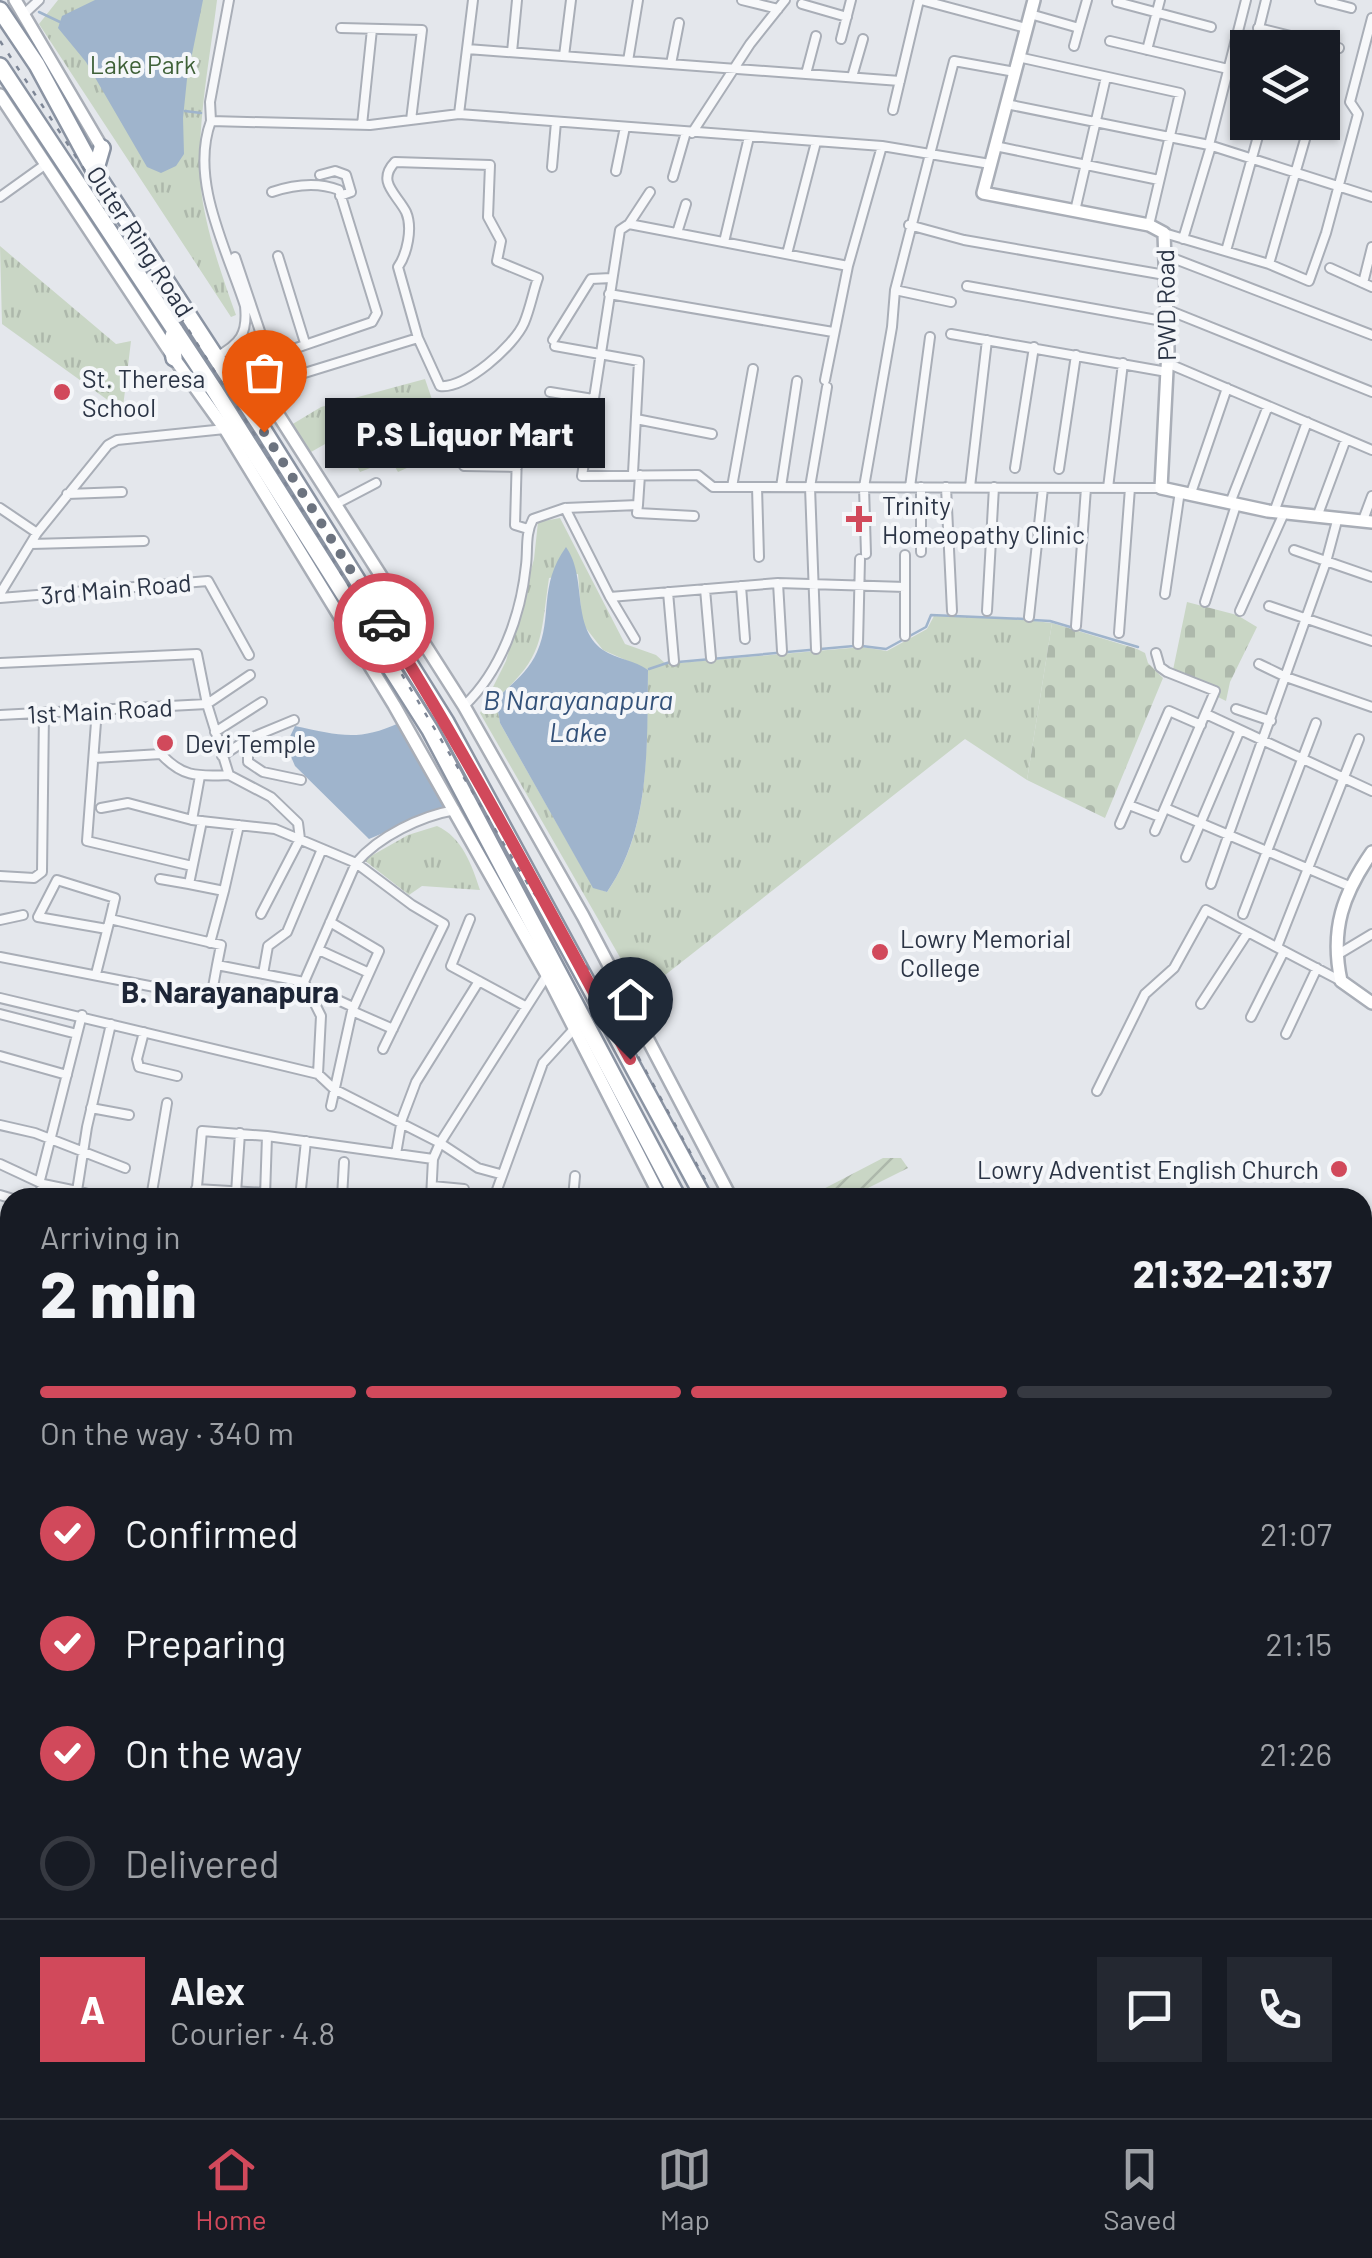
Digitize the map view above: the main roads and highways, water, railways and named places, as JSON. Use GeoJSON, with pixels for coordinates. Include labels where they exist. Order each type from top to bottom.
{"type":"FeatureCollection","features":[{"type":"Feature","properties":{"kind":"highway","name":"Outer Ring Road"},"geometry":{"type":"LineString","coordinates":[[0,10],[37,65],[95,172],[446,722],[699,1188]]}},
{"type":"Feature","properties":{"kind":"highway","name":"Outer Ring Road"},"geometry":{"type":"LineString","coordinates":[[0,66],[76,194],[175,330],[430,730],[673,1188]]}},
{"type":"Feature","properties":{"kind":"highway"},"geometry":{"type":"LineString","coordinates":[[95,172],[102,148]]}},
{"type":"Feature","properties":{"kind":"highway"},"geometry":{"type":"LineString","coordinates":[[174,358],[175,330]]}},
{"type":"Feature","properties":{"kind":"water"},"geometry":{"type":"Polygon","coordinates":[[[95,0],[203,0],[187,79],[184,154],[176,166],[161,173],[147,167],[86,62],[58,28],[62,16],[95,0]]]}},
{"type":"Feature","properties":{"kind":"water","name":"B Narayanapura Lake"},"geometry":{"type":"Polygon","coordinates":[[[566,547],[573,559],[586,628],[593,640],[608,653],[648,670],[646,756],[639,814],[632,841],[607,892],[593,888],[500,723],[496,699],[524,672],[537,652],[552,575],[566,547]]]}},
{"type":"Feature","properties":{"kind":"water"},"geometry":{"type":"Polygon","coordinates":[[[399,723],[447,806],[369,839],[295,766],[286,745],[295,726],[359,735],[399,723]]]}},
{"type":"Feature","properties":{"kind":"waterway"},"geometry":{"type":"LineString","coordinates":[[39,12],[60,22]]}},
{"type":"Feature","properties":{"kind":"waterway"},"geometry":{"type":"LineString","coordinates":[[185,111],[201,113]]}},
{"type":"Feature","properties":{"kind":"waterway"},"geometry":{"type":"LineString","coordinates":[[862,646],[886,649],[926,627],[931,615],[1025,619]]}},
{"type":"Feature","properties":{"kind":"waterway"},"geometry":{"type":"LineString","coordinates":[[1033,620],[1050,621],[1138,647]]}},
{"type":"Feature","properties":{"kind":"waterway"},"geometry":{"type":"LineString","coordinates":[[678,662],[854,646]]}},
{"type":"Feature","properties":{"kind":"waterway"},"geometry":{"type":"LineString","coordinates":[[649,669],[670,662]]}},
{"type":"Feature","properties":{"kind":"railway"},"geometry":{"type":"LineString","coordinates":[[0,41],[326,548],[529,886],[598,983],[710,1188]]}},
{"type":"Feature","properties":{"kind":"place","name":"St. Theresa School"},"geometry":{"type":"Point","coordinates":[62,392]}},
{"type":"Feature","properties":{"kind":"place","name":"P.S Liquor Mart"},"geometry":{"type":"Point","coordinates":[264,432]}},
{"type":"Feature","properties":{"kind":"place","name":"Trinity Homeopathy Clinic"},"geometry":{"type":"Point","coordinates":[859,519]}},
{"type":"Feature","properties":{"kind":"place","name":"Devi Temple"},"geometry":{"type":"Point","coordinates":[165,743]}},
{"type":"Feature","properties":{"kind":"place","name":"Lowry Memorial College"},"geometry":{"type":"Point","coordinates":[880,952]}},
{"type":"Feature","properties":{"kind":"place","name":"Lowry Adventist English Church"},"geometry":{"type":"Point","coordinates":[1339,1169]}},
{"type":"Feature","properties":{"kind":"district","name":"B. Narayanapura"},"geometry":{"type":"Point","coordinates":[230,991]}},
{"type":"Feature","properties":{"kind":"park label","name":"Lake Park"},"geometry":{"type":"Point","coordinates":[143,64]}}]}
